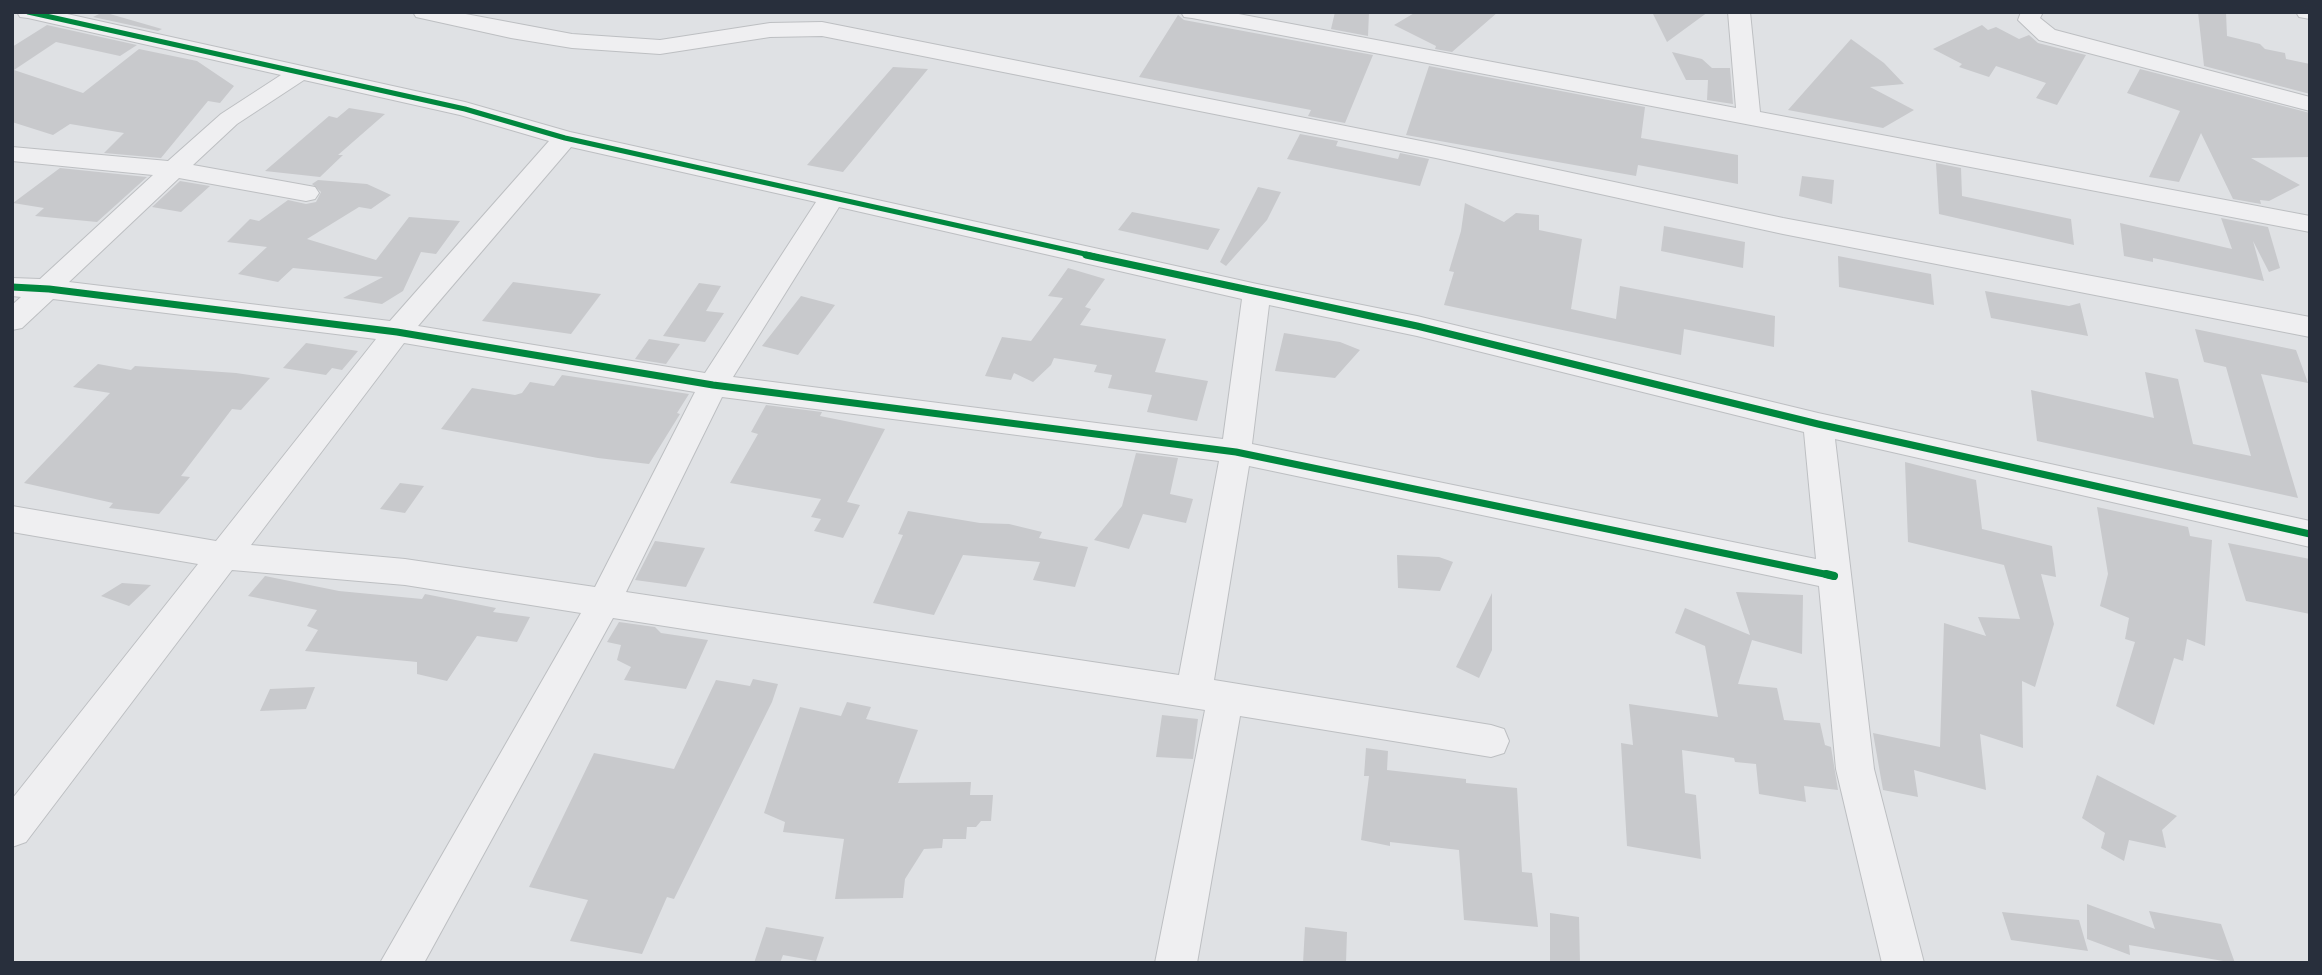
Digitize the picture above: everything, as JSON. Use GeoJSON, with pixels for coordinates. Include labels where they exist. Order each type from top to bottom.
{"type":"FeatureCollection","features":[{"type":"Feature","properties":{"kind":"street"},"geometry":{"type":"LineString","coordinates":[[12,22],[28,12],[466,109],[565,138],[1417,326],[1818,424],[2310,534]]}},
{"type":"Feature","properties":{"kind":"street"},"geometry":{"type":"LineString","coordinates":[[424,12],[572,41],[660,47],[770,30],[822,29],[1436,151],[1795,229],[2310,327]]}},
{"type":"Feature","properties":{"kind":"street"},"geometry":{"type":"LineString","coordinates":[[1192,12],[2310,224]]}},
{"type":"Feature","properties":{"kind":"street"},"geometry":{"type":"LineString","coordinates":[[1739,12],[1749,117]]}},
{"type":"Feature","properties":{"kind":"street"},"geometry":{"type":"LineString","coordinates":[[2032,12],[2028,20],[2047,35],[2310,104]]}},
{"type":"Feature","properties":{"kind":"street"},"geometry":{"type":"LineString","coordinates":[[12,321],[229,119],[300,73]]}},
{"type":"Feature","properties":{"kind":"street"},"geometry":{"type":"LineString","coordinates":[[12,829],[397,332],[565,138]]}},
{"type":"Feature","properties":{"kind":"street"},"geometry":{"type":"LineString","coordinates":[[12,154],[174,169],[306,193]]}},
{"type":"Feature","properties":{"kind":"street"},"geometry":{"type":"LineString","coordinates":[[401,963],[604,603],[713,385],[832,198]]}},
{"type":"Feature","properties":{"kind":"street"},"geometry":{"type":"LineString","coordinates":[[12,288],[49,289],[397,332],[713,385],[1236,452],[1835,576]]}},
{"type":"Feature","properties":{"kind":"street"},"geometry":{"type":"LineString","coordinates":[[1176,963],[1210,695],[1236,452],[1258,293]]}},
{"type":"Feature","properties":{"kind":"street"},"geometry":{"type":"LineString","coordinates":[[1818,424],[1855,769],[1903,963]]}},
{"type":"Feature","properties":{"kind":"street"},"geometry":{"type":"LineString","coordinates":[[12,519],[226,556],[405,572],[1210,695],[1491,741]]}},
{"type":"Feature","properties":{"kind":"building"},"geometry":{"type":"Polygon","coordinates":[[[103,12],[162,29],[158,31],[93,17],[103,12]]]}},
{"type":"Feature","properties":{"kind":"building"},"geometry":{"type":"Polygon","coordinates":[[[1335,12],[1369,12],[1368,36],[1331,29],[1335,12]]]}},
{"type":"Feature","properties":{"kind":"building"},"geometry":{"type":"Polygon","coordinates":[[[1416,12],[1498,12],[1452,52],[1435,49],[1436,46],[1394,25],[1416,12]]]}},
{"type":"Feature","properties":{"kind":"building"},"geometry":{"type":"Polygon","coordinates":[[[1652,12],[1708,12],[1667,42],[1652,12]]]}},
{"type":"Feature","properties":{"kind":"building"},"geometry":{"type":"Polygon","coordinates":[[[2198,12],[2226,12],[2227,36],[2260,44],[2265,49],[2285,53],[2286,59],[2310,64],[2310,94],[2204,66],[2198,12]]]}},
{"type":"Feature","properties":{"kind":"building"},"geometry":{"type":"Polygon","coordinates":[[[1178,15],[1184,20],[1373,55],[1345,123],[1308,116],[1311,110],[1139,77],[1178,15]]]}},
{"type":"Feature","properties":{"kind":"building"},"geometry":{"type":"Polygon","coordinates":[[[47,25],[137,45],[120,56],[56,42],[14,70],[83,93],[139,49],[197,61],[234,86],[220,103],[208,101],[161,158],[104,153],[124,133],[70,124],[53,135],[12,122],[12,47],[47,25]]]}},
{"type":"Feature","properties":{"kind":"building"},"geometry":{"type":"Polygon","coordinates":[[[1982,25],[1988,30],[1996,27],[2019,39],[2029,35],[2038,43],[2086,55],[2057,105],[2036,98],[2046,83],[1996,66],[1989,77],[1959,67],[1962,64],[1933,49],[1982,25]]]}},
{"type":"Feature","properties":{"kind":"building"},"geometry":{"type":"Polygon","coordinates":[[[1851,39],[1884,63],[1904,84],[1870,87],[1914,110],[1883,128],[1788,110],[1851,39]]]}},
{"type":"Feature","properties":{"kind":"building"},"geometry":{"type":"Polygon","coordinates":[[[1672,52],[1702,59],[1712,68],[1730,68],[1733,104],[1707,100],[1708,80],[1686,80],[1672,52]]]}},
{"type":"Feature","properties":{"kind":"building"},"geometry":{"type":"Polygon","coordinates":[[[1429,66],[1645,107],[1641,138],[1738,155],[1738,184],[1638,165],[1636,176],[1406,135],[1429,66]]]}},
{"type":"Feature","properties":{"kind":"building"},"geometry":{"type":"Polygon","coordinates":[[[893,67],[928,69],[843,172],[807,165],[893,67]]]}},
{"type":"Feature","properties":{"kind":"building"},"geometry":{"type":"Polygon","coordinates":[[[2140,69],[2310,113],[2310,157],[2251,158],[2300,185],[2269,201],[2260,200],[2261,204],[2233,199],[2201,133],[2179,182],[2149,177],[2180,111],[2127,93],[2140,69]]]}},
{"type":"Feature","properties":{"kind":"building"},"geometry":{"type":"Polygon","coordinates":[[[349,108],[385,114],[338,155],[343,155],[320,177],[265,171],[329,116],[337,118],[349,108]]]}},
{"type":"Feature","properties":{"kind":"building"},"geometry":{"type":"Polygon","coordinates":[[[1300,134],[1338,141],[1336,146],[1398,159],[1400,153],[1429,159],[1420,186],[1287,159],[1300,134]]]}},
{"type":"Feature","properties":{"kind":"building"},"geometry":{"type":"Polygon","coordinates":[[[1936,163],[1961,168],[1962,196],[2071,219],[2074,245],[1939,214],[1936,163]]]}},
{"type":"Feature","properties":{"kind":"building"},"geometry":{"type":"Polygon","coordinates":[[[60,168],[147,177],[97,222],[35,216],[44,208],[13,203],[60,168]]]}},
{"type":"Feature","properties":{"kind":"building"},"geometry":{"type":"Polygon","coordinates":[[[1802,176],[1834,180],[1832,204],[1799,196],[1802,176]]]}},
{"type":"Feature","properties":{"kind":"building"},"geometry":{"type":"Polygon","coordinates":[[[318,180],[367,184],[391,195],[371,209],[359,207],[307,239],[376,260],[409,217],[460,221],[436,254],[421,252],[403,291],[382,304],[343,298],[383,277],[293,268],[278,282],[238,274],[267,247],[227,242],[250,219],[259,221],[288,200],[306,204],[316,202],[321,192],[312,184],[318,180]]]}},
{"type":"Feature","properties":{"kind":"building"},"geometry":{"type":"Polygon","coordinates":[[[180,181],[210,186],[181,212],[152,207],[180,181]]]}},
{"type":"Feature","properties":{"kind":"building"},"geometry":{"type":"Polygon","coordinates":[[[1258,187],[1281,192],[1267,220],[1226,266],[1220,262],[1258,187]]]}},
{"type":"Feature","properties":{"kind":"building"},"geometry":{"type":"Polygon","coordinates":[[[1465,203],[1504,222],[1516,213],[1539,215],[1539,230],[1582,239],[1571,309],[1616,319],[1620,286],[1775,316],[1774,347],[1684,329],[1681,355],[1444,305],[1454,272],[1449,271],[1461,231],[1465,203]]]}},
{"type":"Feature","properties":{"kind":"building"},"geometry":{"type":"Polygon","coordinates":[[[1132,212],[1220,229],[1208,250],[1118,230],[1132,212]]]}},
{"type":"Feature","properties":{"kind":"building"},"geometry":{"type":"Polygon","coordinates":[[[2221,218],[2268,227],[2280,268],[2269,272],[2253,241],[2264,281],[2153,258],[2153,262],[2124,256],[2120,223],[2232,249],[2221,218]]]}},
{"type":"Feature","properties":{"kind":"building"},"geometry":{"type":"Polygon","coordinates":[[[1664,226],[1745,242],[1743,268],[1661,251],[1664,226]]]}},
{"type":"Feature","properties":{"kind":"building"},"geometry":{"type":"Polygon","coordinates":[[[1838,256],[1931,274],[1934,305],[1839,287],[1838,256]]]}},
{"type":"Feature","properties":{"kind":"building"},"geometry":{"type":"Polygon","coordinates":[[[1068,268],[1105,279],[1085,307],[1091,309],[1080,325],[1166,339],[1155,372],[1208,381],[1197,421],[1147,412],[1152,395],[1108,388],[1112,375],[1094,372],[1097,365],[1054,358],[1051,365],[1033,382],[1014,373],[1011,380],[985,376],[1002,337],[1031,341],[1063,298],[1048,296],[1068,268]]]}},
{"type":"Feature","properties":{"kind":"building"},"geometry":{"type":"Polygon","coordinates":[[[513,282],[601,294],[571,334],[482,321],[513,282]]]}},
{"type":"Feature","properties":{"kind":"building"},"geometry":{"type":"Polygon","coordinates":[[[699,283],[721,286],[706,311],[724,313],[705,342],[663,336],[699,283]]]}},
{"type":"Feature","properties":{"kind":"building"},"geometry":{"type":"Polygon","coordinates":[[[1985,291],[2069,306],[2080,303],[2088,336],[1991,318],[1985,291]]]}},
{"type":"Feature","properties":{"kind":"building"},"geometry":{"type":"Polygon","coordinates":[[[801,296],[835,305],[798,355],[762,346],[801,296]]]}},
{"type":"Feature","properties":{"kind":"building"},"geometry":{"type":"Polygon","coordinates":[[[2195,329],[2296,350],[2308,383],[2261,374],[2298,498],[2037,441],[2031,390],[2154,418],[2145,372],[2178,379],[2193,444],[2251,456],[2226,367],[2204,362],[2195,329]]]}},
{"type":"Feature","properties":{"kind":"building"},"geometry":{"type":"Polygon","coordinates":[[[1284,333],[1340,342],[1360,350],[1335,378],[1275,371],[1284,333]]]}},
{"type":"Feature","properties":{"kind":"building"},"geometry":{"type":"Polygon","coordinates":[[[649,339],[680,344],[666,364],[635,359],[649,339]]]}},
{"type":"Feature","properties":{"kind":"building"},"geometry":{"type":"Polygon","coordinates":[[[306,343],[358,351],[342,370],[332,368],[326,375],[283,368],[306,343]]]}},
{"type":"Feature","properties":{"kind":"building"},"geometry":{"type":"Polygon","coordinates":[[[98,364],[131,370],[135,366],[270,378],[241,410],[232,409],[181,476],[190,477],[159,514],[109,508],[113,503],[24,483],[110,393],[73,387],[98,364]]]}},
{"type":"Feature","properties":{"kind":"building"},"geometry":{"type":"Polygon","coordinates":[[[562,375],[689,394],[677,413],[680,414],[649,464],[598,458],[441,429],[472,388],[515,395],[522,393],[530,382],[554,386],[562,375]]]}},
{"type":"Feature","properties":{"kind":"building"},"geometry":{"type":"Polygon","coordinates":[[[766,405],[822,412],[820,416],[885,429],[847,502],[860,505],[843,538],[814,531],[821,519],[811,517],[821,499],[730,483],[758,434],[751,432],[766,405]]]}},
{"type":"Feature","properties":{"kind":"building"},"geometry":{"type":"Polygon","coordinates":[[[1136,453],[1178,458],[1170,494],[1193,499],[1186,523],[1143,514],[1129,549],[1094,540],[1122,506],[1136,453]]]}},
{"type":"Feature","properties":{"kind":"building"},"geometry":{"type":"Polygon","coordinates":[[[1905,462],[1976,480],[1982,529],[2052,546],[2056,577],[2041,574],[2054,624],[2035,687],[2022,681],[2023,748],[1980,734],[1986,790],[1914,770],[1918,797],[1883,790],[1873,733],[1940,747],[1944,623],[1986,636],[1978,617],[2020,619],[2004,565],[1908,542],[1905,462]]]}},
{"type":"Feature","properties":{"kind":"building"},"geometry":{"type":"Polygon","coordinates":[[[400,483],[424,486],[405,513],[380,509],[400,483]]]}},
{"type":"Feature","properties":{"kind":"building"},"geometry":{"type":"Polygon","coordinates":[[[2097,507],[2188,527],[2190,536],[2212,540],[2205,646],[2187,639],[2183,661],[2174,658],[2154,725],[2116,706],[2135,642],[2125,639],[2129,618],[2100,606],[2108,574],[2097,507]]]}},
{"type":"Feature","properties":{"kind":"building"},"geometry":{"type":"Polygon","coordinates":[[[908,511],[980,523],[1009,524],[1042,532],[1039,538],[1088,547],[1075,587],[1033,580],[1040,562],[963,555],[934,615],[873,603],[903,535],[898,534],[908,511]]]}},
{"type":"Feature","properties":{"kind":"building"},"geometry":{"type":"Polygon","coordinates":[[[655,541],[705,548],[686,587],[635,580],[655,541]]]}},
{"type":"Feature","properties":{"kind":"building"},"geometry":{"type":"Polygon","coordinates":[[[2228,543],[2310,559],[2310,614],[2246,601],[2228,543]]]}},
{"type":"Feature","properties":{"kind":"building"},"geometry":{"type":"Polygon","coordinates":[[[1397,555],[1439,557],[1453,562],[1440,591],[1398,588],[1397,555]]]}},
{"type":"Feature","properties":{"kind":"building"},"geometry":{"type":"Polygon","coordinates":[[[265,576],[339,591],[422,599],[425,594],[496,608],[493,612],[530,617],[517,642],[477,636],[447,681],[417,674],[417,662],[305,651],[318,630],[307,626],[317,610],[248,596],[265,576]]]}},
{"type":"Feature","properties":{"kind":"building"},"geometry":{"type":"Polygon","coordinates":[[[122,583],[151,585],[129,606],[101,596],[122,583]]]}},
{"type":"Feature","properties":{"kind":"building"},"geometry":{"type":"Polygon","coordinates":[[[1736,592],[1803,595],[1802,654],[1752,640],[1738,684],[1777,688],[1784,720],[1820,723],[1825,745],[1831,747],[1838,790],[1804,786],[1806,802],[1759,794],[1756,764],[1682,750],[1685,793],[1696,795],[1701,859],[1627,846],[1621,743],[1633,745],[1629,704],[1718,717],[1705,646],[1675,633],[1685,608],[1750,635],[1736,592]]]}},
{"type":"Feature","properties":{"kind":"building"},"geometry":{"type":"Polygon","coordinates":[[[1492,593],[1492,650],[1479,678],[1456,667],[1492,593]]]}},
{"type":"Feature","properties":{"kind":"building"},"geometry":{"type":"Polygon","coordinates":[[[619,622],[655,627],[661,633],[708,640],[686,689],[624,680],[631,667],[617,660],[621,645],[607,642],[619,622]]]}},
{"type":"Feature","properties":{"kind":"building"},"geometry":{"type":"Polygon","coordinates":[[[753,679],[778,684],[772,702],[674,899],[667,897],[642,954],[570,941],[588,900],[529,887],[594,753],[674,769],[716,680],[750,686],[753,679]]]}},
{"type":"Feature","properties":{"kind":"building"},"geometry":{"type":"Polygon","coordinates":[[[315,687],[306,709],[260,711],[270,689],[315,687]]]}},
{"type":"Feature","properties":{"kind":"building"},"geometry":{"type":"Polygon","coordinates":[[[847,702],[871,707],[866,719],[918,730],[898,783],[971,782],[970,795],[993,795],[991,821],[981,821],[976,827],[967,827],[966,839],[943,839],[942,848],[924,849],[905,879],[903,898],[835,899],[844,839],[783,832],[785,822],[764,813],[800,707],[841,716],[847,702]]]}},
{"type":"Feature","properties":{"kind":"building"},"geometry":{"type":"Polygon","coordinates":[[[1162,715],[1198,719],[1193,759],[1156,757],[1162,715]]]}},
{"type":"Feature","properties":{"kind":"building"},"geometry":{"type":"Polygon","coordinates":[[[1366,748],[1388,751],[1387,770],[1517,788],[1522,872],[1532,873],[1538,927],[1464,920],[1459,850],[1390,842],[1390,846],[1361,840],[1369,776],[1364,776],[1366,748]]]}},
{"type":"Feature","properties":{"kind":"building"},"geometry":{"type":"Polygon","coordinates":[[[2097,775],[2177,816],[2162,830],[2166,848],[2129,840],[2124,861],[2101,848],[2105,833],[2082,818],[2097,775]]]}},
{"type":"Feature","properties":{"kind":"building"},"geometry":{"type":"Polygon","coordinates":[[[2087,904],[2155,929],[2149,911],[2221,924],[2235,963],[2129,945],[2130,955],[2087,939],[2087,904]]]}},
{"type":"Feature","properties":{"kind":"building"},"geometry":{"type":"Polygon","coordinates":[[[2002,912],[2079,920],[2088,951],[2011,940],[2002,912]]]}},
{"type":"Feature","properties":{"kind":"building"},"geometry":{"type":"Polygon","coordinates":[[[1550,913],[1579,917],[1580,963],[1550,963],[1550,913]]]}},
{"type":"Feature","properties":{"kind":"building"},"geometry":{"type":"Polygon","coordinates":[[[766,927],[824,937],[816,961],[783,955],[780,963],[754,963],[766,927]]]}},
{"type":"Feature","properties":{"kind":"building"},"geometry":{"type":"Polygon","coordinates":[[[1305,927],[1347,932],[1346,963],[1303,963],[1305,927]]]}},
{"type":"Feature","properties":{"kind":"cycle path"},"geometry":{"type":"LineString","coordinates":[[28,12],[465,109],[565,138],[1257,293],[1417,326],[1818,424],[2310,534]]}},
{"type":"Feature","properties":{"kind":"cycle path"},"geometry":{"type":"LineString","coordinates":[[12,287],[49,289],[397,332],[713,385],[1236,452],[1834,576]]}}]}
